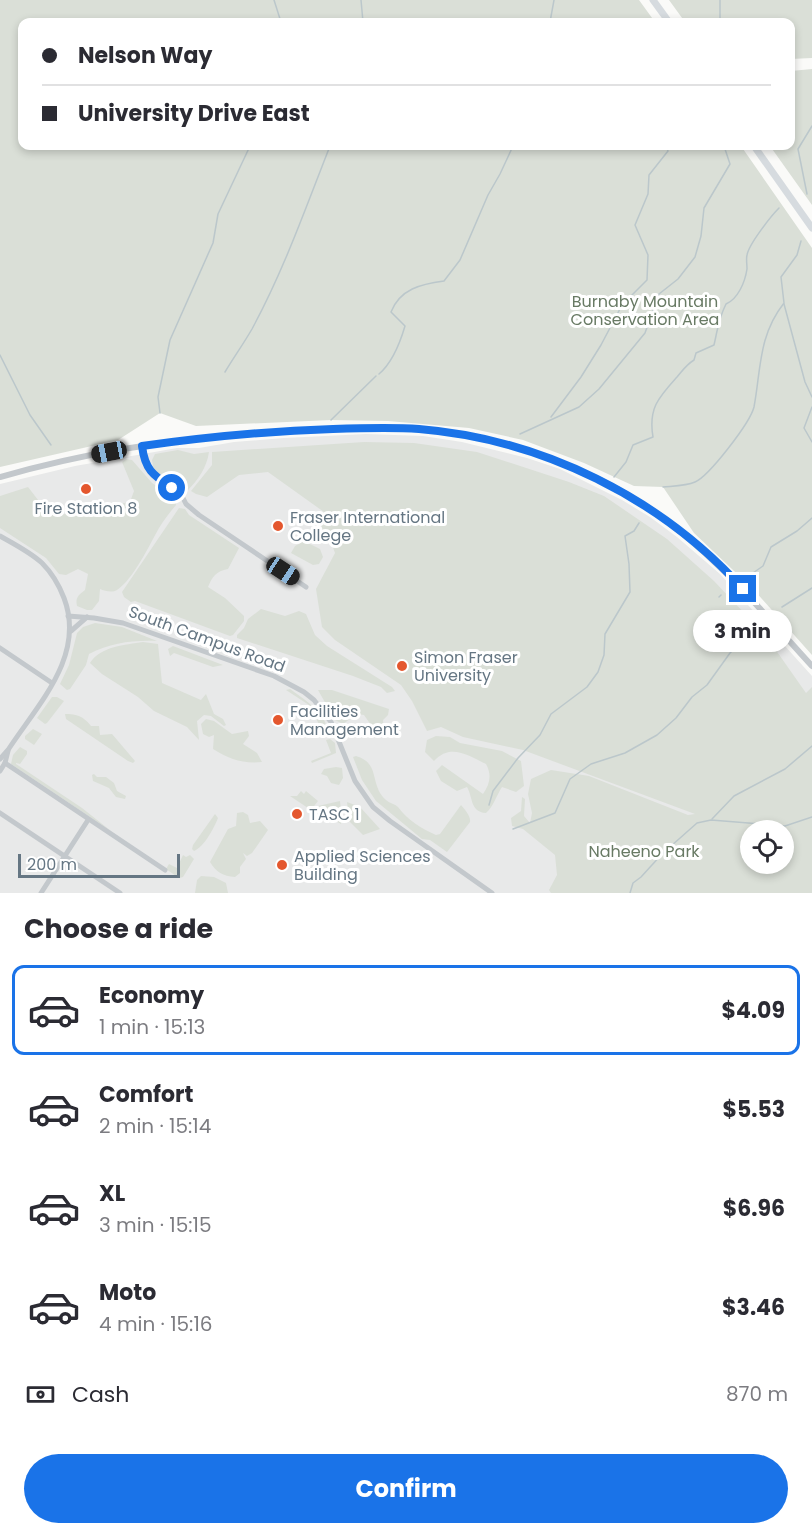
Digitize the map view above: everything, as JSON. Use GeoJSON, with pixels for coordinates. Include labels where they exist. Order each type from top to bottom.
{"type":"FeatureCollection","features":[{"type":"Feature","properties":{"kind":"main road"},"geometry":{"type":"LineString","coordinates":[[653,0],[666,18]]}},
{"type":"Feature","properties":{"kind":"main road"},"geometry":{"type":"LineString","coordinates":[[757,150],[812,228]]}},
{"type":"Feature","properties":{"kind":"street"},"geometry":{"type":"LineString","coordinates":[[0,477],[46,465],[142,446],[224,435],[395,428],[469,436],[531,452],[567,465],[620,491],[674,526],[729,574],[812,666]]}},
{"type":"Feature","properties":{"kind":"street"},"geometry":{"type":"LineString","coordinates":[[142,446],[147,468],[182,494],[186,504],[306,587]]}},
{"type":"Feature","properties":{"kind":"street"},"geometry":{"type":"LineString","coordinates":[[0,536],[27,551],[54,577],[65,601],[71,631],[65,661],[8,750],[0,771]]}},
{"type":"Feature","properties":{"kind":"street","name":"South Campus Road"},"geometry":{"type":"LineString","coordinates":[[68,616],[108,619],[139,628],[274,676],[304,692],[314,700],[331,722],[355,781],[373,807],[492,893]]}},
{"type":"Feature","properties":{"kind":"street"},"geometry":{"type":"LineString","coordinates":[[71,631],[87,617]]}},
{"type":"Feature","properties":{"kind":"street"},"geometry":{"type":"LineString","coordinates":[[0,648],[52,683]]}},
{"type":"Feature","properties":{"kind":"street"},"geometry":{"type":"LineString","coordinates":[[3,761],[165,870]]}},
{"type":"Feature","properties":{"kind":"street"},"geometry":{"type":"LineString","coordinates":[[0,813],[120,893]]}},
{"type":"Feature","properties":{"kind":"street"},"geometry":{"type":"LineString","coordinates":[[41,893],[88,820]]}},
{"type":"Feature","properties":{"kind":"shaded area","name":"Simon Fraser University"},"geometry":{"type":"Polygon","coordinates":[[[366,434],[423,436],[462,442],[527,458],[560,469],[622,500],[677,537],[720,574],[812,676],[812,893],[0,893],[0,484],[75,466],[177,448],[199,448],[234,442],[366,434]]]}},
{"type":"Feature","properties":{"kind":"green space","name":"Burnaby Mountain Conservation Area"},"geometry":{"type":"Polygon","coordinates":[[[0,0],[639,0],[652,18],[18,18],[18,150],[744,150],[812,248],[812,655],[753,589],[694,533],[663,487],[634,486],[584,463],[523,440],[469,428],[388,421],[331,420],[196,426],[160,413],[118,440],[0,467],[0,0]]]}},
{"type":"Feature","properties":{"kind":"green space"},"geometry":{"type":"Polygon","coordinates":[[[669,0],[812,0],[812,58],[795,59],[795,18],[682,18],[669,0]]]}},
{"type":"Feature","properties":{"kind":"green space"},"geometry":{"type":"Polygon","coordinates":[[[812,69],[812,205],[773,150],[795,150],[795,71],[812,69]]]}},
{"type":"Feature","properties":{"kind":"green space","name":"Naheeno Park"},"geometry":{"type":"Polygon","coordinates":[[[364,442],[414,443],[477,452],[604,496],[667,539],[714,581],[766,636],[806,693],[812,687],[812,893],[551,893],[549,890],[557,875],[555,855],[523,829],[512,826],[511,818],[521,811],[522,797],[525,799],[524,816],[530,823],[532,813],[528,794],[531,779],[551,770],[589,776],[688,815],[695,814],[523,750],[463,737],[441,727],[427,731],[401,685],[335,640],[322,627],[316,589],[335,553],[331,542],[321,529],[324,512],[268,472],[239,475],[207,497],[191,491],[212,465],[212,452],[364,442]]]}},
{"type":"Feature","properties":{"kind":"green space"},"geometry":{"type":"Polygon","coordinates":[[[178,450],[194,454],[209,452],[202,473],[188,490],[154,471],[152,460],[155,454],[178,450]]]}},
{"type":"Feature","properties":{"kind":"green space"},"geometry":{"type":"Polygon","coordinates":[[[126,459],[132,460],[152,483],[175,498],[176,505],[159,528],[129,578],[115,591],[100,589],[99,601],[92,610],[87,610],[77,606],[77,598],[85,590],[88,574],[78,569],[66,575],[59,574],[46,558],[0,528],[0,496],[28,487],[45,509],[54,516],[130,502],[134,491],[122,462],[126,459]]]}},
{"type":"Feature","properties":{"kind":"green space"},"geometry":{"type":"Polygon","coordinates":[[[179,508],[185,509],[189,515],[239,548],[228,569],[215,575],[208,587],[225,598],[244,616],[244,621],[233,635],[230,636],[135,601],[131,602],[124,597],[122,592],[179,508]]]}},
{"type":"Feature","properties":{"kind":"green space"},"geometry":{"type":"Polygon","coordinates":[[[304,541],[320,549],[323,557],[319,564],[313,565],[291,553],[295,546],[304,541]]]}},
{"type":"Feature","properties":{"kind":"green space"},"geometry":{"type":"Polygon","coordinates":[[[261,609],[285,616],[299,611],[306,614],[315,635],[327,646],[395,691],[387,693],[381,687],[353,676],[237,638],[248,619],[261,609]]]}},
{"type":"Feature","properties":{"kind":"green space"},"geometry":{"type":"Polygon","coordinates":[[[95,623],[122,627],[157,641],[122,643],[89,654],[86,665],[67,690],[60,684],[69,665],[77,633],[83,627],[95,623]]]}},
{"type":"Feature","properties":{"kind":"green space"},"geometry":{"type":"Polygon","coordinates":[[[143,642],[158,644],[162,683],[201,700],[206,694],[214,714],[223,719],[226,725],[224,726],[211,716],[204,715],[197,721],[199,740],[187,727],[154,711],[90,663],[100,653],[107,650],[121,645],[143,642]]]}},
{"type":"Feature","properties":{"kind":"green space"},"geometry":{"type":"Polygon","coordinates":[[[173,646],[223,665],[213,667],[174,653],[170,656],[168,649],[173,646]]]}},
{"type":"Feature","properties":{"kind":"green space"},"geometry":{"type":"Polygon","coordinates":[[[290,689],[319,713],[326,724],[326,730],[322,730],[309,705],[286,690],[290,689]]]}},
{"type":"Feature","properties":{"kind":"green space"},"geometry":{"type":"Polygon","coordinates":[[[318,690],[332,690],[389,709],[388,715],[383,720],[384,731],[378,735],[364,715],[357,714],[343,724],[335,720],[318,690]]]}},
{"type":"Feature","properties":{"kind":"green space"},"geometry":{"type":"Polygon","coordinates":[[[52,697],[64,701],[45,724],[37,718],[52,697]]]}},
{"type":"Feature","properties":{"kind":"green space"},"geometry":{"type":"Polygon","coordinates":[[[65,714],[80,716],[91,726],[99,726],[100,735],[112,734],[135,761],[133,763],[128,761],[66,719],[65,714]]]}},
{"type":"Feature","properties":{"kind":"green space"},"geometry":{"type":"Polygon","coordinates":[[[206,719],[214,721],[232,734],[248,731],[249,736],[243,744],[257,753],[262,762],[236,760],[213,749],[214,735],[209,737],[203,734],[201,724],[206,719]]]}},
{"type":"Feature","properties":{"kind":"green space"},"geometry":{"type":"Polygon","coordinates":[[[33,729],[42,734],[34,745],[25,739],[25,736],[33,729]]]}},
{"type":"Feature","properties":{"kind":"green space"},"geometry":{"type":"Polygon","coordinates":[[[436,736],[450,737],[460,743],[502,751],[521,761],[524,786],[516,792],[502,787],[486,813],[477,810],[467,787],[457,791],[441,781],[436,771],[442,765],[483,794],[489,779],[486,764],[459,752],[446,753],[434,761],[425,752],[427,740],[436,736]]]}},
{"type":"Feature","properties":{"kind":"green space"},"geometry":{"type":"Polygon","coordinates":[[[330,739],[335,743],[336,753],[312,763],[311,761],[331,753],[326,740],[330,739]]]}},
{"type":"Feature","properties":{"kind":"green space"},"geometry":{"type":"Polygon","coordinates":[[[20,747],[27,751],[27,754],[20,764],[16,764],[82,808],[111,831],[11,764],[13,755],[20,747]]]}},
{"type":"Feature","properties":{"kind":"green space"},"geometry":{"type":"Polygon","coordinates":[[[356,756],[369,764],[378,788],[386,800],[397,806],[415,823],[436,835],[440,834],[461,805],[469,815],[470,822],[447,852],[430,840],[422,839],[376,801],[362,780],[353,757],[356,756]]]}},
{"type":"Feature","properties":{"kind":"green space"},"geometry":{"type":"Polygon","coordinates":[[[342,768],[343,778],[339,785],[331,783],[327,776],[321,774],[324,769],[342,768]]]}},
{"type":"Feature","properties":{"kind":"green space"},"geometry":{"type":"Polygon","coordinates":[[[92,775],[97,777],[106,777],[114,783],[117,791],[126,796],[125,799],[116,797],[109,788],[93,781],[92,775]]]}},
{"type":"Feature","properties":{"kind":"green space"},"geometry":{"type":"Polygon","coordinates":[[[301,791],[304,794],[306,791],[318,801],[311,810],[290,796],[297,796],[301,791]]]}},
{"type":"Feature","properties":{"kind":"green space"},"geometry":{"type":"Polygon","coordinates":[[[340,801],[341,824],[319,811],[318,806],[340,801]]]}},
{"type":"Feature","properties":{"kind":"green space"},"geometry":{"type":"Polygon","coordinates":[[[347,802],[360,807],[380,829],[363,835],[349,821],[347,802]]]}},
{"type":"Feature","properties":{"kind":"green space"},"geometry":{"type":"Polygon","coordinates":[[[243,812],[248,815],[250,823],[260,821],[268,830],[252,853],[247,856],[243,853],[246,859],[240,867],[240,873],[235,877],[227,876],[217,871],[210,862],[228,829],[236,826],[237,813],[243,812]]]}},
{"type":"Feature","properties":{"kind":"green space"},"geometry":{"type":"Polygon","coordinates":[[[215,814],[218,818],[211,832],[201,846],[194,851],[193,845],[215,814]]]}},
{"type":"Feature","properties":{"kind":"green space"},"geometry":{"type":"Polygon","coordinates":[[[183,855],[186,857],[190,855],[194,859],[183,877],[179,878],[166,869],[169,864],[177,868],[183,855]]]}},
{"type":"Feature","properties":{"kind":"green space"},"geometry":{"type":"Polygon","coordinates":[[[201,876],[214,877],[226,883],[228,893],[195,893],[197,880],[201,876]]]}},
{"type":"Feature","properties":{"kind":"waterway"},"geometry":{"type":"LineString","coordinates":[[274,0],[280,18]]}},
{"type":"Feature","properties":{"kind":"waterway"},"geometry":{"type":"LineString","coordinates":[[361,0],[363,18]]}},
{"type":"Feature","properties":{"kind":"waterway"},"geometry":{"type":"LineString","coordinates":[[551,18],[554,0]]}},
{"type":"Feature","properties":{"kind":"waterway"},"geometry":{"type":"LineString","coordinates":[[720,0],[720,18]]}},
{"type":"Feature","properties":{"kind":"waterway"},"geometry":{"type":"LineString","coordinates":[[807,194],[798,149],[812,126]]}},
{"type":"Feature","properties":{"kind":"waterway"},"geometry":{"type":"LineString","coordinates":[[160,413],[158,397],[170,340],[213,243],[218,214],[248,150]]}},
{"type":"Feature","properties":{"kind":"waterway"},"geometry":{"type":"LineString","coordinates":[[225,372],[252,329],[274,284],[328,150]]}},
{"type":"Feature","properties":{"kind":"waterway"},"geometry":{"type":"LineString","coordinates":[[379,374],[395,352],[405,326],[391,312],[395,304],[412,289],[444,281],[460,260],[488,195],[511,150]]}},
{"type":"Feature","properties":{"kind":"waterway"},"geometry":{"type":"LineString","coordinates":[[551,417],[581,377],[622,305],[647,280],[648,255],[635,225],[648,194],[649,175],[668,150]]}},
{"type":"Feature","properties":{"kind":"waterway"},"geometry":{"type":"LineString","coordinates":[[520,434],[579,407],[599,389],[645,333],[659,294],[678,279],[695,257],[701,236],[704,208],[730,164],[725,150]]}},
{"type":"Feature","properties":{"kind":"waterway"},"geometry":{"type":"LineString","coordinates":[[614,477],[626,462],[633,445],[653,437],[652,418],[656,404],[665,391],[694,360],[696,353],[714,345],[723,310],[737,294],[745,279],[749,250],[761,230],[779,208]]}},
{"type":"Feature","properties":{"kind":"waterway"},"geometry":{"type":"LineString","coordinates":[[663,487],[688,484],[701,478],[728,448],[751,415],[765,341],[769,328],[784,303],[781,277],[797,255],[801,241]]}},
{"type":"Feature","properties":{"kind":"waterway"},"geometry":{"type":"LineString","coordinates":[[784,304],[805,382],[812,397]]}},
{"type":"Feature","properties":{"kind":"waterway"},"geometry":{"type":"LineString","coordinates":[[0,355],[30,415],[51,445]]}},
{"type":"Feature","properties":{"kind":"waterway"},"geometry":{"type":"LineString","coordinates":[[331,420],[376,376]]}},
{"type":"Feature","properties":{"kind":"waterway"},"geometry":{"type":"LineString","coordinates":[[812,407],[804,428],[812,442]]}},
{"type":"Feature","properties":{"kind":"waterway"},"geometry":{"type":"LineString","coordinates":[[750,575],[763,566],[771,547],[797,531],[812,518]]}},
{"type":"Feature","properties":{"kind":"waterway"},"geometry":{"type":"LineString","coordinates":[[489,805],[493,791],[518,758],[540,735],[551,714],[587,687],[598,672],[604,655],[605,634],[630,592],[625,536],[634,531],[639,523]]}},
{"type":"Feature","properties":{"kind":"waterway"},"geometry":{"type":"LineString","coordinates":[[782,607],[812,588]]}},
{"type":"Feature","properties":{"kind":"waterway"},"geometry":{"type":"LineString","coordinates":[[513,829],[555,813],[570,779],[591,764],[625,753],[657,735],[676,718],[692,697],[707,685],[730,653],[756,629]]}},
{"type":"Feature","properties":{"kind":"waterway"},"geometry":{"type":"LineString","coordinates":[[712,819],[734,796],[785,769],[812,746]]}},
{"type":"Feature","properties":{"kind":"waterway"},"geometry":{"type":"LineString","coordinates":[[630,893],[633,883],[697,823],[711,820],[785,826],[812,817]]}},
{"type":"Feature","properties":{"kind":"place","name":"Fire Station 8"},"geometry":{"type":"Point","coordinates":[86,489]}},
{"type":"Feature","properties":{"kind":"place","name":"Fraser International College"},"geometry":{"type":"Point","coordinates":[278,526]}},
{"type":"Feature","properties":{"kind":"place","name":"Simon Fraser University"},"geometry":{"type":"Point","coordinates":[402,666]}},
{"type":"Feature","properties":{"kind":"place","name":"Facilities Management"},"geometry":{"type":"Point","coordinates":[278,720]}},
{"type":"Feature","properties":{"kind":"place","name":"TASC 1"},"geometry":{"type":"Point","coordinates":[297,814]}},
{"type":"Feature","properties":{"kind":"place","name":"Applied Sciences Building"},"geometry":{"type":"Point","coordinates":[282,865]}},
{"type":"Feature","properties":{"kind":"route"},"geometry":{"type":"LineString","coordinates":[[172,488],[147,468],[142,446],[224,435],[365,428],[420,429],[469,436],[531,452],[567,465],[620,491],[674,526],[707,553],[743,589]]}}]}
